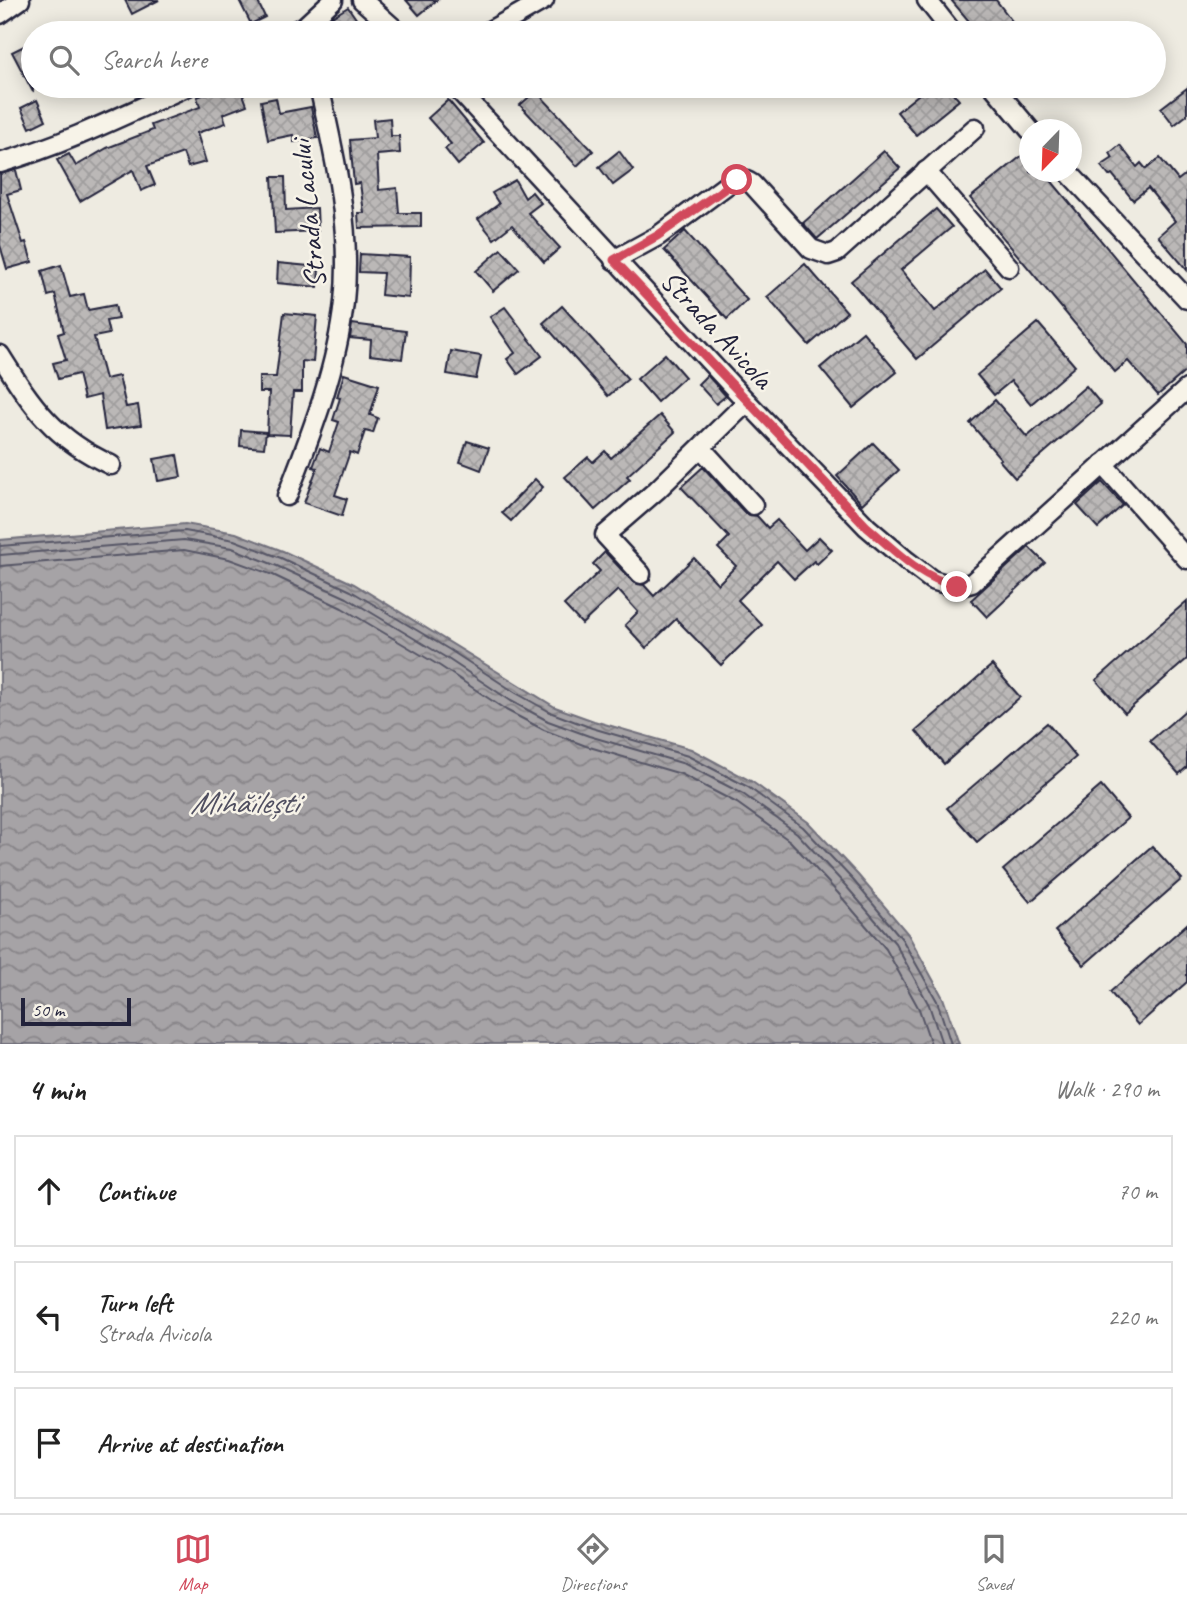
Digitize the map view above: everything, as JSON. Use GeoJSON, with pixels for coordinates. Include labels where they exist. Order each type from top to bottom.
{"type":"FeatureCollection","features":[{"type":"Feature","properties":{"kind":"street"},"geometry":{"type":"LineString","coordinates":[[0,14],[20,0]]}},
{"type":"Feature","properties":{"kind":"street"},"geometry":{"type":"LineString","coordinates":[[311,21],[333,0]]}},
{"type":"Feature","properties":{"kind":"street"},"geometry":{"type":"LineString","coordinates":[[362,0],[386,21]]}},
{"type":"Feature","properties":{"kind":"street"},"geometry":{"type":"LineString","coordinates":[[507,21],[544,0]]}},
{"type":"Feature","properties":{"kind":"street"},"geometry":{"type":"LineString","coordinates":[[927,0],[944,21]]}},
{"type":"Feature","properties":{"kind":"street"},"geometry":{"type":"LineString","coordinates":[[0,163],[66,141],[161,98]]}},
{"type":"Feature","properties":{"kind":"street","name":"Strada Lacului"},"geometry":{"type":"LineString","coordinates":[[287,496],[328,379],[339,337],[344,302],[346,269],[341,197],[321,98]]}},
{"type":"Feature","properties":{"kind":"street","name":"Strada Avicola"},"geometry":{"type":"LineString","coordinates":[[466,98],[614,260],[867,527],[932,580],[957,587],[972,583],[1104,464]]}},
{"type":"Feature","properties":{"kind":"street"},"geometry":{"type":"LineString","coordinates":[[1003,98],[1021,119]]}},
{"type":"Feature","properties":{"kind":"street"},"geometry":{"type":"LineString","coordinates":[[614,260],[657,236],[728,184],[745,179],[811,249],[828,255],[837,252],[975,128]]}},
{"type":"Feature","properties":{"kind":"street"},"geometry":{"type":"LineString","coordinates":[[926,171],[1009,267]]}},
{"type":"Feature","properties":{"kind":"street"},"geometry":{"type":"LineString","coordinates":[[1077,182],[1187,299]]}},
{"type":"Feature","properties":{"kind":"street"},"geometry":{"type":"LineString","coordinates":[[0,355],[25,394],[59,434],[111,465]]}},
{"type":"Feature","properties":{"kind":"street"},"geometry":{"type":"LineString","coordinates":[[1187,389],[1104,464],[1187,559]]}},
{"type":"Feature","properties":{"kind":"street"},"geometry":{"type":"LineString","coordinates":[[641,574],[605,535],[657,491],[747,402]]}},
{"type":"Feature","properties":{"kind":"street"},"geometry":{"type":"LineString","coordinates":[[701,448],[753,505]]}},
{"type":"Feature","properties":{"kind":"water","name":"Mihăilești"},"geometry":{"type":"Polygon","coordinates":[[[185,524],[236,533],[283,551],[354,584],[555,707],[691,749],[751,781],[808,822],[908,934],[943,998],[959,1044],[0,1044],[0,540],[185,524]]]}},
{"type":"Feature","properties":{"kind":"building"},"geometry":{"type":"Polygon","coordinates":[[[125,0],[159,0],[132,14],[125,0]]]}},
{"type":"Feature","properties":{"kind":"building"},"geometry":{"type":"Polygon","coordinates":[[[239,0],[257,0],[265,17],[250,21],[239,0]]]}},
{"type":"Feature","properties":{"kind":"building"},"geometry":{"type":"Polygon","coordinates":[[[406,0],[437,0],[419,15],[406,0]]]}},
{"type":"Feature","properties":{"kind":"building"},"geometry":{"type":"Polygon","coordinates":[[[951,0],[996,0],[1012,21],[969,21],[951,0]]]}},
{"type":"Feature","properties":{"kind":"building"},"geometry":{"type":"Polygon","coordinates":[[[348,7],[358,21],[335,21],[332,17],[348,7]]]}},
{"type":"Feature","properties":{"kind":"building"},"geometry":{"type":"Polygon","coordinates":[[[21,48],[21,69],[12,52],[21,48]]]}},
{"type":"Feature","properties":{"kind":"building"},"geometry":{"type":"Polygon","coordinates":[[[1187,88],[1187,115],[1174,125],[1161,108],[1187,88]]]}},
{"type":"Feature","properties":{"kind":"building"},"geometry":{"type":"Polygon","coordinates":[[[197,98],[244,98],[247,105],[223,114],[226,123],[197,133],[206,162],[188,167],[183,153],[147,166],[155,185],[141,191],[133,170],[80,201],[57,160],[69,154],[76,166],[107,148],[153,130],[151,125],[200,107],[197,98]]]}},
{"type":"Feature","properties":{"kind":"building"},"geometry":{"type":"Polygon","coordinates":[[[276,98],[279,113],[311,107],[317,138],[294,142],[293,135],[268,140],[261,101],[276,98]]]}},
{"type":"Feature","properties":{"kind":"building"},"geometry":{"type":"Polygon","coordinates":[[[528,98],[543,98],[593,151],[577,166],[520,105],[528,98]]]}},
{"type":"Feature","properties":{"kind":"building"},"geometry":{"type":"Polygon","coordinates":[[[914,98],[959,100],[916,135],[897,112],[914,98]]]}},
{"type":"Feature","properties":{"kind":"building"},"geometry":{"type":"Polygon","coordinates":[[[37,100],[46,120],[30,128],[21,108],[37,100]]]}},
{"type":"Feature","properties":{"kind":"building"},"geometry":{"type":"Polygon","coordinates":[[[448,100],[484,143],[458,165],[445,149],[451,144],[428,118],[448,100]]]}},
{"type":"Feature","properties":{"kind":"building"},"geometry":{"type":"Polygon","coordinates":[[[390,118],[391,136],[399,136],[400,153],[377,155],[379,190],[397,188],[399,213],[421,213],[421,227],[359,228],[358,213],[364,213],[360,183],[354,184],[350,140],[375,138],[373,120],[390,118]]]}},
{"type":"Feature","properties":{"kind":"building"},"geometry":{"type":"Polygon","coordinates":[[[1120,145],[1137,167],[1141,163],[1146,169],[1160,158],[1178,180],[1187,173],[1187,270],[1158,236],[1175,221],[1148,188],[1133,200],[1112,174],[1109,176],[1101,166],[1113,158],[1110,153],[1120,145]]]}},
{"type":"Feature","properties":{"kind":"building"},"geometry":{"type":"Polygon","coordinates":[[[619,151],[633,170],[613,185],[599,167],[619,151]]]}},
{"type":"Feature","properties":{"kind":"building"},"geometry":{"type":"Polygon","coordinates":[[[884,151],[900,168],[817,239],[803,223],[884,151]]]}},
{"type":"Feature","properties":{"kind":"building"},"geometry":{"type":"Polygon","coordinates":[[[1019,158],[1019,182],[1052,182],[1187,344],[1187,370],[1158,395],[1128,361],[1115,372],[970,198],[1019,158]]]}},
{"type":"Feature","properties":{"kind":"building"},"geometry":{"type":"Polygon","coordinates":[[[16,170],[21,190],[7,194],[32,262],[7,269],[0,245],[0,174],[16,170]]]}},
{"type":"Feature","properties":{"kind":"building"},"geometry":{"type":"Polygon","coordinates":[[[272,177],[285,177],[286,210],[317,208],[318,231],[275,233],[272,177]]]}},
{"type":"Feature","properties":{"kind":"building"},"geometry":{"type":"Polygon","coordinates":[[[515,180],[525,198],[532,192],[541,203],[528,213],[560,248],[544,262],[512,225],[494,239],[478,219],[499,204],[492,193],[515,180]]]}},
{"type":"Feature","properties":{"kind":"building"},"geometry":{"type":"Polygon","coordinates":[[[936,209],[952,227],[901,270],[935,311],[985,269],[1001,288],[917,359],[851,281],[936,209]]]}},
{"type":"Feature","properties":{"kind":"building"},"geometry":{"type":"Polygon","coordinates":[[[685,231],[747,300],[727,319],[664,250],[685,231]]]}},
{"type":"Feature","properties":{"kind":"building"},"geometry":{"type":"Polygon","coordinates":[[[501,249],[519,269],[493,291],[476,271],[501,249]]]}},
{"type":"Feature","properties":{"kind":"building"},"geometry":{"type":"Polygon","coordinates":[[[360,254],[410,257],[409,298],[381,295],[383,273],[359,272],[360,254]]]}},
{"type":"Feature","properties":{"kind":"building"},"geometry":{"type":"Polygon","coordinates":[[[278,263],[319,267],[318,287],[277,283],[278,263]]]}},
{"type":"Feature","properties":{"kind":"building"},"geometry":{"type":"Polygon","coordinates":[[[805,264],[847,312],[809,345],[767,297],[805,264]]]}},
{"type":"Feature","properties":{"kind":"building"},"geometry":{"type":"Polygon","coordinates":[[[61,265],[70,297],[84,294],[88,310],[115,305],[118,319],[106,321],[109,334],[94,337],[105,379],[119,376],[126,407],[138,405],[141,425],[105,430],[100,395],[84,399],[78,374],[58,379],[53,363],[66,360],[58,334],[64,332],[55,294],[48,296],[42,271],[61,265]]]}},
{"type":"Feature","properties":{"kind":"building"},"geometry":{"type":"Polygon","coordinates":[[[562,306],[628,379],[608,396],[543,323],[562,306]]]}},
{"type":"Feature","properties":{"kind":"building"},"geometry":{"type":"Polygon","coordinates":[[[505,307],[542,356],[518,374],[507,359],[515,353],[490,317],[505,307]]]}},
{"type":"Feature","properties":{"kind":"building"},"geometry":{"type":"Polygon","coordinates":[[[284,313],[317,316],[313,362],[302,361],[302,392],[293,392],[290,435],[267,434],[269,392],[259,392],[259,377],[276,377],[284,313]]]}},
{"type":"Feature","properties":{"kind":"building"},"geometry":{"type":"Polygon","coordinates":[[[1038,323],[1075,366],[1031,404],[1011,381],[994,395],[977,375],[1038,323]]]}},
{"type":"Feature","properties":{"kind":"building"},"geometry":{"type":"Polygon","coordinates":[[[352,324],[406,331],[402,359],[370,355],[371,340],[350,338],[352,324]]]}},
{"type":"Feature","properties":{"kind":"building"},"geometry":{"type":"Polygon","coordinates":[[[863,332],[897,372],[853,408],[820,368],[863,332]]]}},
{"type":"Feature","properties":{"kind":"building"},"geometry":{"type":"Polygon","coordinates":[[[451,351],[481,356],[476,379],[447,374],[451,351]]]}},
{"type":"Feature","properties":{"kind":"building"},"geometry":{"type":"Polygon","coordinates":[[[665,354],[685,377],[657,402],[637,379],[665,354]]]}},
{"type":"Feature","properties":{"kind":"building"},"geometry":{"type":"Polygon","coordinates":[[[344,374],[379,385],[370,415],[378,418],[373,433],[365,431],[357,455],[350,452],[335,495],[347,499],[342,516],[304,503],[317,468],[313,467],[320,448],[329,452],[339,422],[333,420],[344,374]]]}},
{"type":"Feature","properties":{"kind":"building"},"geometry":{"type":"Polygon","coordinates":[[[707,375],[726,396],[716,404],[698,384],[707,375]]]}},
{"type":"Feature","properties":{"kind":"building"},"geometry":{"type":"Polygon","coordinates":[[[1086,386],[1101,404],[1015,478],[970,423],[995,400],[1027,437],[1086,386]]]}},
{"type":"Feature","properties":{"kind":"building"},"geometry":{"type":"Polygon","coordinates":[[[660,415],[675,432],[627,476],[630,479],[595,510],[565,477],[588,457],[593,462],[605,451],[611,458],[660,415]]]}},
{"type":"Feature","properties":{"kind":"building"},"geometry":{"type":"Polygon","coordinates":[[[241,430],[266,432],[264,448],[240,446],[241,430]]]}},
{"type":"Feature","properties":{"kind":"building"},"geometry":{"type":"Polygon","coordinates":[[[467,441],[489,448],[481,470],[460,462],[467,441]]]}},
{"type":"Feature","properties":{"kind":"building"},"geometry":{"type":"Polygon","coordinates":[[[873,443],[899,470],[862,504],[837,476],[873,443]]]}},
{"type":"Feature","properties":{"kind":"building"},"geometry":{"type":"Polygon","coordinates":[[[177,455],[181,477],[158,481],[154,459],[177,455]]]}},
{"type":"Feature","properties":{"kind":"building"},"geometry":{"type":"Polygon","coordinates":[[[703,467],[745,513],[757,516],[768,528],[777,520],[805,550],[819,537],[832,550],[817,564],[814,561],[794,579],[777,561],[738,600],[762,625],[721,665],[676,619],[646,648],[625,625],[638,612],[618,590],[582,624],[564,605],[600,571],[593,564],[605,552],[633,582],[644,585],[654,596],[694,558],[718,584],[736,566],[718,548],[729,537],[681,487],[703,467]]]}},
{"type":"Feature","properties":{"kind":"building"},"geometry":{"type":"Polygon","coordinates":[[[535,479],[543,487],[511,521],[502,513],[535,479]]]}},
{"type":"Feature","properties":{"kind":"building"},"geometry":{"type":"Polygon","coordinates":[[[1102,482],[1123,505],[1098,528],[1077,505],[1102,482]]]}},
{"type":"Feature","properties":{"kind":"building"},"geometry":{"type":"Polygon","coordinates":[[[1029,547],[1045,563],[987,617],[971,600],[1029,547]]]}},
{"type":"Feature","properties":{"kind":"building"},"geometry":{"type":"Polygon","coordinates":[[[1187,601],[1187,659],[1125,713],[1096,680],[1187,601]]]}},
{"type":"Feature","properties":{"kind":"building"},"geometry":{"type":"Polygon","coordinates":[[[992,665],[1020,697],[944,764],[916,731],[992,665]]]}},
{"type":"Feature","properties":{"kind":"building"},"geometry":{"type":"Polygon","coordinates":[[[1187,709],[1187,767],[1179,774],[1150,741],[1187,709]]]}},
{"type":"Feature","properties":{"kind":"building"},"geometry":{"type":"Polygon","coordinates":[[[1047,723],[1076,757],[977,842],[947,808],[1047,723]]]}},
{"type":"Feature","properties":{"kind":"building"},"geometry":{"type":"Polygon","coordinates":[[[1101,786],[1128,818],[1030,902],[1003,870],[1101,786]]]}},
{"type":"Feature","properties":{"kind":"building"},"geometry":{"type":"Polygon","coordinates":[[[1152,846],[1182,879],[1084,965],[1055,931],[1152,846]]]}},
{"type":"Feature","properties":{"kind":"building"},"geometry":{"type":"Polygon","coordinates":[[[1187,924],[1187,982],[1138,1025],[1110,992],[1187,924]]]}},
{"type":"Feature","properties":{"kind":"route"},"geometry":{"type":"LineString","coordinates":[[737,180],[657,236],[614,260],[867,527],[932,580],[957,587]]}}]}
